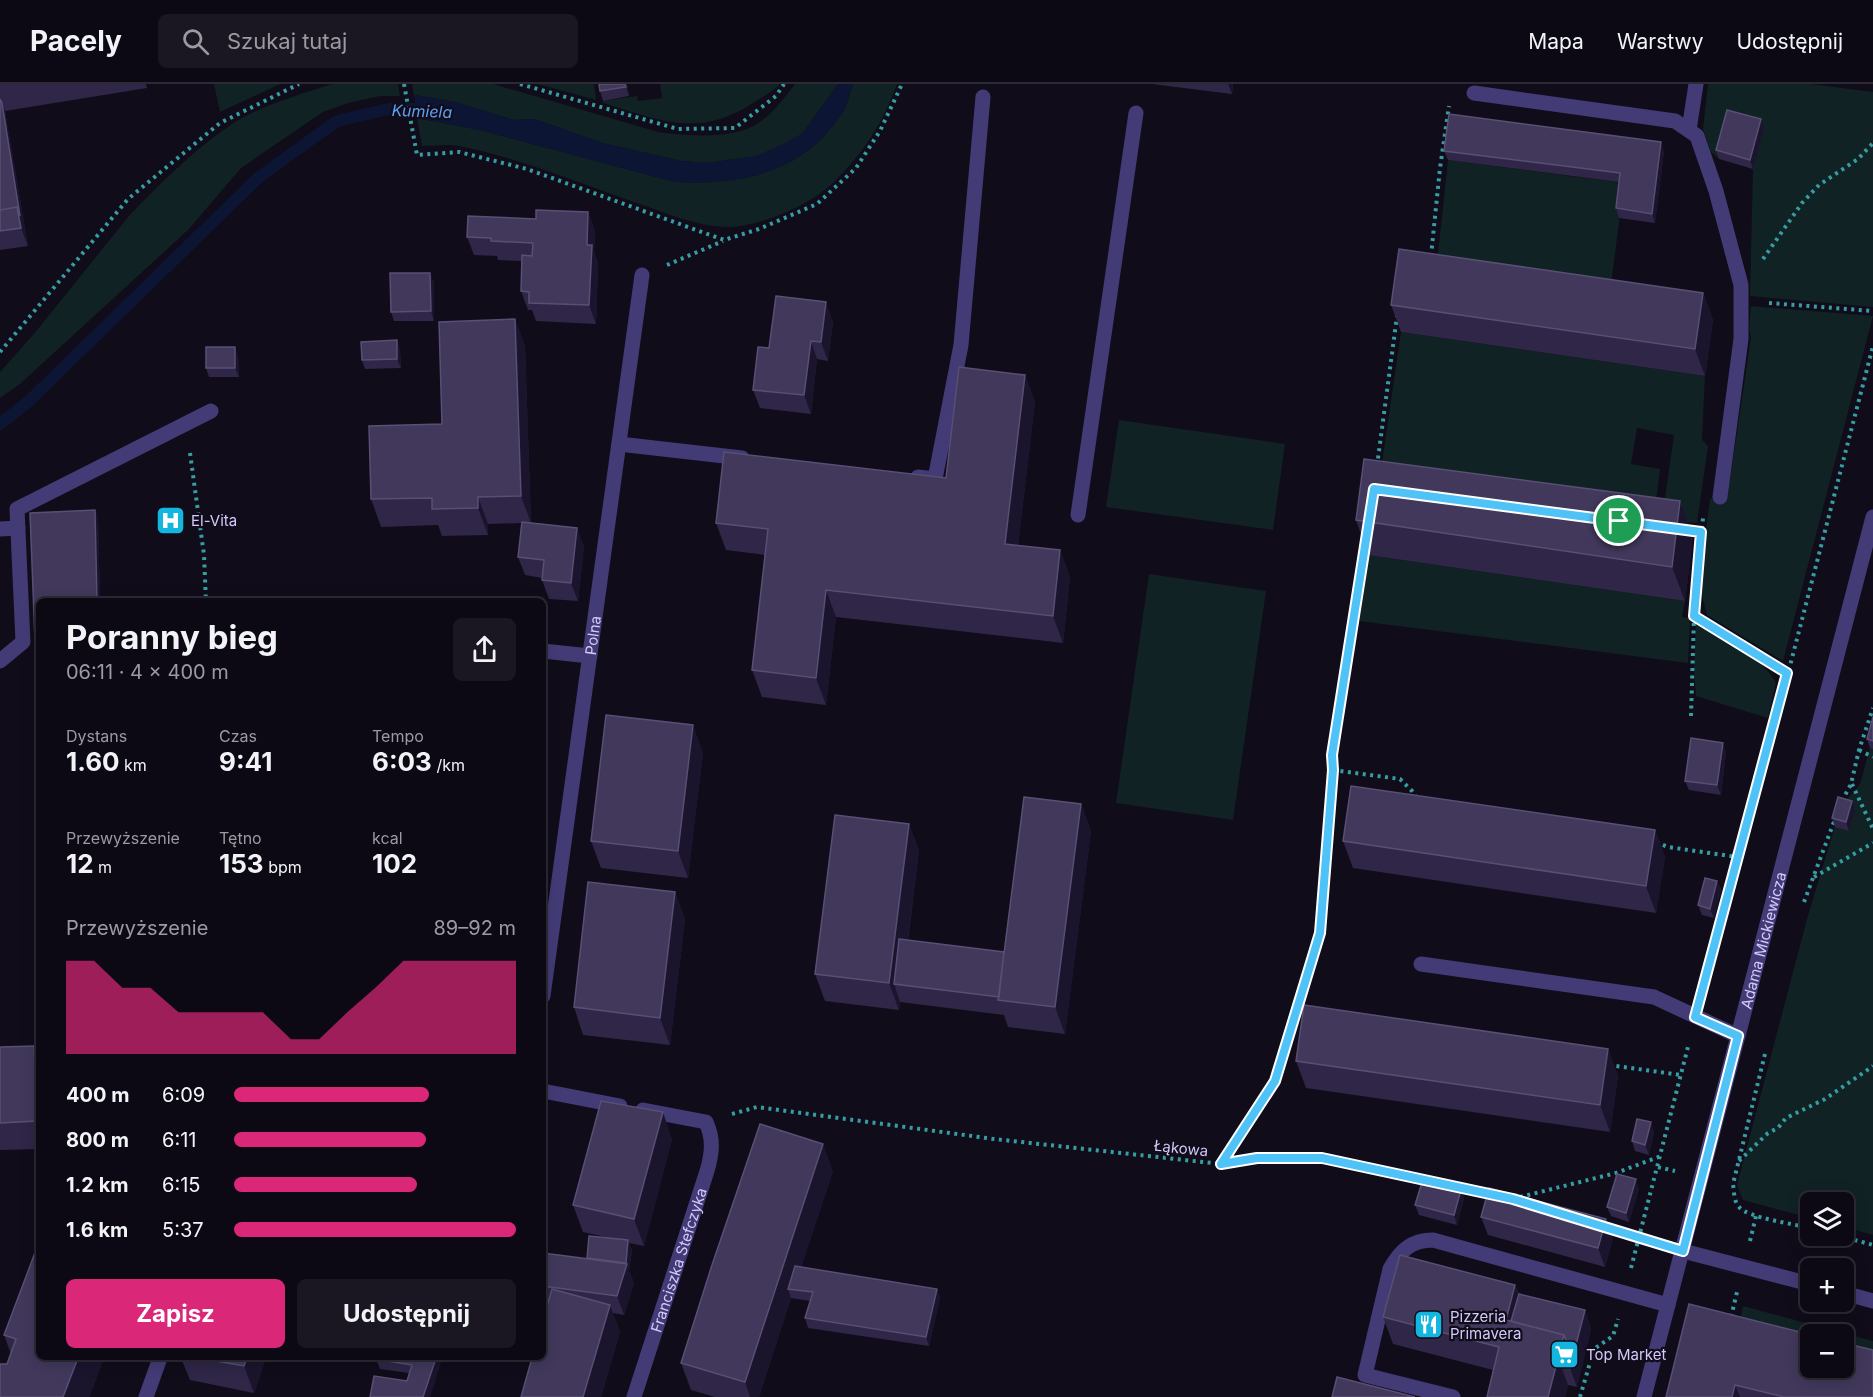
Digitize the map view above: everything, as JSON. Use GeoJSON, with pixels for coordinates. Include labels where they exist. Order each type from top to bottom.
{"type":"FeatureCollection","features":[{"type":"Feature","properties":{"kind":"street"},"geometry":{"type":"LineString","coordinates":[[1689,130],[1696,84]]}},
{"type":"Feature","properties":{"kind":"street"},"geometry":{"type":"LineString","coordinates":[[1474,93],[1675,121],[1697,136],[1716,191],[1741,285],[1741,339],[1720,497]]}},
{"type":"Feature","properties":{"kind":"street"},"geometry":{"type":"LineString","coordinates":[[899,475],[935,479],[961,345],[983,97]]}},
{"type":"Feature","properties":{"kind":"street"},"geometry":{"type":"LineString","coordinates":[[1078,515],[1136,113]]}},
{"type":"Feature","properties":{"kind":"street","name":"Polna"},"geometry":{"type":"LineString","coordinates":[[546,952],[550,893],[590,656],[642,275]]}},
{"type":"Feature","properties":{"kind":"street"},"geometry":{"type":"LineString","coordinates":[[0,661],[23,642],[17,508],[211,411]]}},
{"type":"Feature","properties":{"kind":"street"},"geometry":{"type":"LineString","coordinates":[[619,444],[757,459]]}},
{"type":"Feature","properties":{"kind":"street","name":"Adama Mickiewicza"},"geometry":{"type":"LineString","coordinates":[[1644,1397],[1873,517]]}},
{"type":"Feature","properties":{"kind":"street"},"geometry":{"type":"LineString","coordinates":[[0,529],[18,528]]}},
{"type":"Feature","properties":{"kind":"street"},"geometry":{"type":"LineString","coordinates":[[546,651],[590,656]]}},
{"type":"Feature","properties":{"kind":"street"},"geometry":{"type":"LineString","coordinates":[[1421,964],[1654,997],[1738,1036]]}},
{"type":"Feature","properties":{"kind":"street"},"geometry":{"type":"LineString","coordinates":[[546,1092],[706,1122]]}},
{"type":"Feature","properties":{"kind":"street","name":"Franciszka Stefczyka"},"geometry":{"type":"LineString","coordinates":[[634,1397],[711,1159],[711,1133],[706,1122]]}},
{"type":"Feature","properties":{"kind":"street"},"geometry":{"type":"LineString","coordinates":[[1453,1397],[1365,1375],[1390,1269],[1399,1253],[1416,1242],[1432,1240],[1668,1305]]}},
{"type":"Feature","properties":{"kind":"street"},"geometry":{"type":"LineString","coordinates":[[1683,1251],[1800,1281]]}},
{"type":"Feature","properties":{"kind":"street"},"geometry":{"type":"LineString","coordinates":[[1854,1295],[1873,1300]]}},
{"type":"Feature","properties":{"kind":"street"},"geometry":{"type":"LineString","coordinates":[[146,1397],[159,1360]]}},
{"type":"Feature","properties":{"kind":"path"},"geometry":{"type":"LineString","coordinates":[[0,352],[128,199],[220,123],[299,84]]}},
{"type":"Feature","properties":{"kind":"path"},"geometry":{"type":"LineString","coordinates":[[404,84],[417,155],[459,152],[527,169],[724,240]]}},
{"type":"Feature","properties":{"kind":"path"},"geometry":{"type":"LineString","coordinates":[[520,84],[678,129],[735,128],[776,96],[783,84]]}},
{"type":"Feature","properties":{"kind":"path"},"geometry":{"type":"LineString","coordinates":[[642,275],[817,204],[856,168],[880,131],[902,86],[909,84]]}},
{"type":"Feature","properties":{"kind":"path"},"geometry":{"type":"LineString","coordinates":[[1431,257],[1449,105]]}},
{"type":"Feature","properties":{"kind":"path"},"geometry":{"type":"LineString","coordinates":[[1741,285],[1778,239],[1807,197],[1819,185],[1858,159],[1873,143]]}},
{"type":"Feature","properties":{"kind":"path"},"geometry":{"type":"LineString","coordinates":[[1742,309],[1749,302],[1873,311]]}},
{"type":"Feature","properties":{"kind":"path"},"geometry":{"type":"LineString","coordinates":[[1375,477],[1398,305]]}},
{"type":"Feature","properties":{"kind":"path"},"geometry":{"type":"LineString","coordinates":[[1639,1237],[1873,346]]}},
{"type":"Feature","properties":{"kind":"path"},"geometry":{"type":"LineString","coordinates":[[184,425],[193,469],[204,555],[206,598]]}},
{"type":"Feature","properties":{"kind":"path"},"geometry":{"type":"LineString","coordinates":[[1691,716],[1694,616],[1704,513]]}},
{"type":"Feature","properties":{"kind":"path"},"geometry":{"type":"LineString","coordinates":[[1678,529],[1701,532]]}},
{"type":"Feature","properties":{"kind":"path"},"geometry":{"type":"LineString","coordinates":[[1221,1164],[1275,1081],[1320,933],[1333,770],[1332,755],[1366,536]]}},
{"type":"Feature","properties":{"kind":"path"},"geometry":{"type":"LineString","coordinates":[[1694,616],[1787,673]]}},
{"type":"Feature","properties":{"kind":"path"},"geometry":{"type":"LineString","coordinates":[[1841,802],[1851,784],[1873,708]]}},
{"type":"Feature","properties":{"kind":"path"},"geometry":{"type":"LineString","coordinates":[[1859,750],[1873,757]]}},
{"type":"Feature","properties":{"kind":"path"},"geometry":{"type":"LineString","coordinates":[[1333,770],[1400,779],[1419,802]]}},
{"type":"Feature","properties":{"kind":"path"},"geometry":{"type":"LineString","coordinates":[[1851,784],[1873,830]]}},
{"type":"Feature","properties":{"kind":"path"},"geometry":{"type":"LineString","coordinates":[[1802,906],[1837,812]]}},
{"type":"Feature","properties":{"kind":"path"},"geometry":{"type":"LineString","coordinates":[[1650,840],[1668,847],[1737,857]]}},
{"type":"Feature","properties":{"kind":"path"},"geometry":{"type":"LineString","coordinates":[[1814,878],[1873,843]]}},
{"type":"Feature","properties":{"kind":"path"},"geometry":{"type":"LineString","coordinates":[[1766,1050],[1733,1184],[1735,1199],[1739,1208],[1756,1216],[1800,1226]]}},
{"type":"Feature","properties":{"kind":"path"},"geometry":{"type":"LineString","coordinates":[[1599,1063],[1681,1075]]}},
{"type":"Feature","properties":{"kind":"path"},"geometry":{"type":"LineString","coordinates":[[1739,1161],[1768,1133],[1778,1128],[1786,1118],[1825,1099],[1873,1066]]}},
{"type":"Feature","properties":{"kind":"path","name":"Łąkowa"},"geometry":{"type":"LineString","coordinates":[[706,1122],[757,1107],[994,1139],[1221,1164],[1257,1158],[1322,1158],[1502,1197]]}},
{"type":"Feature","properties":{"kind":"path"},"geometry":{"type":"LineString","coordinates":[[1525,1203],[1513,1199],[1616,1173],[1661,1156]]}},
{"type":"Feature","properties":{"kind":"path"},"geometry":{"type":"LineString","coordinates":[[1604,1227],[1683,1251]]}},
{"type":"Feature","properties":{"kind":"path"},"geometry":{"type":"LineString","coordinates":[[1854,1240],[1873,1245]]}},
{"type":"Feature","properties":{"kind":"shaded area"},"geometry":{"type":"Polygon","coordinates":[[[214,84],[280,84],[220,112],[214,84]]]}},
{"type":"Feature","properties":{"kind":"shaded area"},"geometry":{"type":"Polygon","coordinates":[[[332,84],[398,84],[400,96],[380,96],[348,103],[323,112],[241,168],[188,230],[20,384],[0,398],[0,372],[33,335],[129,216],[164,180],[202,146],[241,119],[279,102],[332,84]]]}},
{"type":"Feature","properties":{"kind":"shaded area"},"geometry":{"type":"Polygon","coordinates":[[[412,84],[493,84],[658,132],[710,135],[738,132],[760,122],[770,114],[795,84],[838,84],[802,134],[757,156],[707,163],[682,161],[602,143],[535,119],[514,120],[455,102],[414,95],[412,84]]]}},
{"type":"Feature","properties":{"kind":"shaded area"},"geometry":{"type":"Polygon","coordinates":[[[538,84],[594,84],[596,100],[538,84]]]}},
{"type":"Feature","properties":{"kind":"shaded area"},"geometry":{"type":"Polygon","coordinates":[[[660,84],[780,84],[774,90],[733,114],[714,121],[696,123],[661,120],[603,103],[603,101],[637,96],[638,101],[662,98],[660,84]]]}},
{"type":"Feature","properties":{"kind":"shaded area"},"geometry":{"type":"Polygon","coordinates":[[[853,84],[897,84],[879,125],[853,161],[833,183],[797,207],[753,224],[738,226],[725,227],[692,222],[482,151],[454,145],[422,146],[417,118],[480,130],[675,182],[725,181],[770,171],[811,148],[844,110],[853,84]]]}},
{"type":"Feature","properties":{"kind":"shaded area"},"geometry":{"type":"Polygon","coordinates":[[[1708,84],[1811,84],[1873,92],[1873,307],[1750,296],[1753,169],[1764,129],[1731,120],[1719,159],[1711,152],[1703,129],[1708,84]]]}},
{"type":"Feature","properties":{"kind":"shaded area"},"geometry":{"type":"Polygon","coordinates":[[[1448,160],[1624,183],[1611,285],[1437,263],[1448,160]]]}},
{"type":"Feature","properties":{"kind":"shaded area"},"geometry":{"type":"Polygon","coordinates":[[[1751,306],[1873,316],[1783,661],[1707,615],[1699,584],[1710,499],[1727,500],[1751,337],[1749,328],[1751,306]]]}},
{"type":"Feature","properties":{"kind":"shaded area"},"geometry":{"type":"Polygon","coordinates":[[[1401,332],[1705,376],[1702,440],[1708,446],[1697,523],[1662,519],[1674,435],[1637,428],[1631,464],[1660,469],[1654,518],[1379,483],[1401,332]]]}},
{"type":"Feature","properties":{"kind":"shaded area"},"geometry":{"type":"Polygon","coordinates":[[[1119,420],[1285,444],[1273,530],[1106,507],[1119,420]]]}},
{"type":"Feature","properties":{"kind":"shaded area"},"geometry":{"type":"Polygon","coordinates":[[[1368,555],[1685,601],[1682,617],[1690,618],[1688,663],[1359,621],[1368,555]]]}},
{"type":"Feature","properties":{"kind":"shaded area"},"geometry":{"type":"Polygon","coordinates":[[[1149,574],[1266,591],[1233,820],[1116,803],[1149,574]]]}},
{"type":"Feature","properties":{"kind":"shaded area"},"geometry":{"type":"Polygon","coordinates":[[[1696,623],[1741,648],[1769,673],[1776,683],[1768,718],[1696,696],[1694,671],[1696,623]]]}},
{"type":"Feature","properties":{"kind":"shaded area"},"geometry":{"type":"Polygon","coordinates":[[[1873,737],[1873,1235],[1854,1230],[1854,1192],[1800,1192],[1800,1215],[1743,1200],[1737,1185],[1807,919],[1841,806],[1860,784],[1873,737]]]}},
{"type":"Feature","properties":{"kind":"shaded area"},"geometry":{"type":"Polygon","coordinates":[[[1743,1306],[1810,1324],[1800,1324],[1800,1333],[1739,1324],[1743,1306]]]}},
{"type":"Feature","properties":{"kind":"shaded area"},"geometry":{"type":"Polygon","coordinates":[[[1854,1336],[1873,1341],[1873,1358],[1854,1353],[1854,1336]]]}},
{"type":"Feature","properties":{"kind":"water"},"geometry":{"type":"Polygon","coordinates":[[[838,84],[853,84],[844,110],[811,148],[770,171],[725,181],[700,182],[675,182],[480,130],[417,118],[414,95],[455,102],[514,120],[535,119],[602,143],[682,161],[707,163],[757,156],[802,134],[838,84]]]}},
{"type":"Feature","properties":{"kind":"building"},"geometry":{"type":"Polygon","coordinates":[[[599,84],[625,84],[626,87],[600,91],[599,84]]]}},
{"type":"Feature","properties":{"kind":"building"},"geometry":{"type":"Polygon","coordinates":[[[0,99],[20,216],[17,207],[0,210],[0,99]]]}},
{"type":"Feature","properties":{"kind":"building"},"geometry":{"type":"Polygon","coordinates":[[[1727,110],[1761,119],[1750,160],[1716,150],[1727,110]]]}},
{"type":"Feature","properties":{"kind":"building"},"geometry":{"type":"Polygon","coordinates":[[[1449,114],[1661,142],[1652,214],[1616,208],[1620,173],[1444,151],[1449,114]]]}},
{"type":"Feature","properties":{"kind":"building"},"geometry":{"type":"Polygon","coordinates":[[[17,207],[21,228],[0,231],[0,210],[17,207]]]}},
{"type":"Feature","properties":{"kind":"building"},"geometry":{"type":"Polygon","coordinates":[[[536,210],[588,212],[587,245],[592,245],[589,305],[529,303],[529,292],[521,291],[522,255],[532,256],[533,243],[491,241],[491,238],[467,237],[468,216],[536,219],[536,210]]]}},
{"type":"Feature","properties":{"kind":"building"},"geometry":{"type":"Polygon","coordinates":[[[1399,249],[1703,293],[1695,349],[1391,305],[1399,249]]]}},
{"type":"Feature","properties":{"kind":"building"},"geometry":{"type":"Polygon","coordinates":[[[390,273],[430,273],[431,311],[391,312],[390,273]]]}},
{"type":"Feature","properties":{"kind":"building"},"geometry":{"type":"Polygon","coordinates":[[[776,296],[826,302],[821,342],[811,341],[804,395],[753,390],[758,347],[769,348],[776,296]]]}},
{"type":"Feature","properties":{"kind":"building"},"geometry":{"type":"Polygon","coordinates":[[[515,319],[521,496],[478,497],[478,508],[432,509],[432,498],[371,499],[369,426],[442,424],[439,322],[515,319]]]}},
{"type":"Feature","properties":{"kind":"building"},"geometry":{"type":"Polygon","coordinates":[[[397,340],[397,359],[362,360],[361,342],[397,340]]]}},
{"type":"Feature","properties":{"kind":"building"},"geometry":{"type":"Polygon","coordinates":[[[206,347],[235,347],[235,368],[206,368],[206,347]]]}},
{"type":"Feature","properties":{"kind":"building"},"geometry":{"type":"Polygon","coordinates":[[[959,367],[1025,375],[1005,544],[1060,550],[1053,616],[826,590],[816,678],[752,670],[768,529],[716,523],[724,452],[946,478],[959,367]]]}},
{"type":"Feature","properties":{"kind":"building"},"geometry":{"type":"Polygon","coordinates":[[[1364,459],[1680,501],[1672,567],[1356,520],[1364,459]]]}},
{"type":"Feature","properties":{"kind":"building"},"geometry":{"type":"Polygon","coordinates":[[[95,510],[97,598],[36,598],[36,641],[35,641],[30,513],[95,510]]]}},
{"type":"Feature","properties":{"kind":"building"},"geometry":{"type":"Polygon","coordinates":[[[522,522],[577,528],[571,583],[542,580],[544,560],[518,557],[522,522]]]}},
{"type":"Feature","properties":{"kind":"building"},"geometry":{"type":"Polygon","coordinates":[[[606,715],[693,725],[678,851],[591,841],[606,715]]]}},
{"type":"Feature","properties":{"kind":"building"},"geometry":{"type":"Polygon","coordinates":[[[1873,717],[1873,741],[1867,739],[1873,717]]]}},
{"type":"Feature","properties":{"kind":"building"},"geometry":{"type":"Polygon","coordinates":[[[1691,738],[1723,743],[1717,785],[1685,781],[1691,738]]]}},
{"type":"Feature","properties":{"kind":"building"},"geometry":{"type":"Polygon","coordinates":[[[1351,786],[1655,830],[1646,886],[1343,841],[1351,786]]]}},
{"type":"Feature","properties":{"kind":"building"},"geometry":{"type":"Polygon","coordinates":[[[1024,797],[1081,804],[1055,1007],[998,1000],[1024,797]]]}},
{"type":"Feature","properties":{"kind":"building"},"geometry":{"type":"Polygon","coordinates":[[[1838,797],[1852,801],[1846,822],[1832,818],[1838,797]]]}},
{"type":"Feature","properties":{"kind":"building"},"geometry":{"type":"Polygon","coordinates":[[[835,815],[909,824],[889,983],[815,974],[835,815]]]}},
{"type":"Feature","properties":{"kind":"building"},"geometry":{"type":"Polygon","coordinates":[[[1705,878],[1717,881],[1710,909],[1698,905],[1705,878]]]}},
{"type":"Feature","properties":{"kind":"building"},"geometry":{"type":"Polygon","coordinates":[[[588,882],[675,892],[660,1018],[574,1007],[588,882]]]}},
{"type":"Feature","properties":{"kind":"building"},"geometry":{"type":"Polygon","coordinates":[[[899,939],[1004,952],[999,997],[894,984],[899,939]]]}},
{"type":"Feature","properties":{"kind":"building"},"geometry":{"type":"Polygon","coordinates":[[[1304,1005],[1608,1049],[1600,1105],[1296,1061],[1304,1005]]]}},
{"type":"Feature","properties":{"kind":"building"},"geometry":{"type":"Polygon","coordinates":[[[34,1046],[36,1121],[0,1123],[0,1047],[34,1046]]]}},
{"type":"Feature","properties":{"kind":"building"},"geometry":{"type":"Polygon","coordinates":[[[601,1101],[663,1112],[634,1219],[573,1205],[601,1101]]]}},
{"type":"Feature","properties":{"kind":"building"},"geometry":{"type":"Polygon","coordinates":[[[1637,1119],[1651,1122],[1645,1145],[1632,1141],[1637,1119]]]}},
{"type":"Feature","properties":{"kind":"building"},"geometry":{"type":"Polygon","coordinates":[[[760,1124],[823,1144],[745,1382],[681,1363],[760,1124]]]}},
{"type":"Feature","properties":{"kind":"building"},"geometry":{"type":"Polygon","coordinates":[[[1617,1174],[1636,1179],[1626,1213],[1607,1207],[1617,1174]]]}},
{"type":"Feature","properties":{"kind":"building"},"geometry":{"type":"Polygon","coordinates":[[[1423,1179],[1461,1190],[1454,1215],[1415,1205],[1423,1179]]]}},
{"type":"Feature","properties":{"kind":"building"},"geometry":{"type":"Polygon","coordinates":[[[1489,1188],[1606,1219],[1598,1248],[1481,1217],[1489,1188]]]}},
{"type":"Feature","properties":{"kind":"building"},"geometry":{"type":"Polygon","coordinates":[[[589,1236],[628,1240],[626,1263],[587,1258],[589,1236]]]}},
{"type":"Feature","properties":{"kind":"building"},"geometry":{"type":"Polygon","coordinates":[[[36,1250],[36,1360],[77,1360],[63,1397],[0,1397],[0,1364],[7,1364],[16,1339],[4,1335],[36,1250]]]}},
{"type":"Feature","properties":{"kind":"building"},"geometry":{"type":"Polygon","coordinates":[[[546,1253],[627,1264],[617,1296],[546,1286],[546,1253]]]}},
{"type":"Feature","properties":{"kind":"building"},"geometry":{"type":"Polygon","coordinates":[[[1400,1255],[1515,1285],[1506,1320],[1564,1335],[1548,1397],[1487,1397],[1499,1347],[1383,1317],[1400,1255]]]}},
{"type":"Feature","properties":{"kind":"building"},"geometry":{"type":"Polygon","coordinates":[[[795,1266],[937,1289],[926,1337],[805,1318],[813,1292],[788,1289],[795,1266]]]}},
{"type":"Feature","properties":{"kind":"building"},"geometry":{"type":"Polygon","coordinates":[[[552,1289],[610,1305],[583,1397],[521,1397],[531,1360],[546,1360],[546,1310],[552,1289]]]}},
{"type":"Feature","properties":{"kind":"building"},"geometry":{"type":"Polygon","coordinates":[[[1519,1294],[1585,1310],[1570,1368],[1561,1366],[1567,1343],[1564,1335],[1511,1321],[1519,1294]]]}},
{"type":"Feature","properties":{"kind":"building"},"geometry":{"type":"Polygon","coordinates":[[[1689,1304],[1800,1332],[1800,1378],[1854,1378],[1854,1345],[1873,1350],[1873,1397],[1784,1397],[1735,1385],[1732,1397],[1666,1397],[1689,1304]]]}},
{"type":"Feature","properties":{"kind":"building"},"geometry":{"type":"Polygon","coordinates":[[[211,1360],[246,1360],[244,1366],[211,1360]]]}},
{"type":"Feature","properties":{"kind":"building"},"geometry":{"type":"Polygon","coordinates":[[[382,1360],[435,1360],[423,1397],[370,1397],[374,1376],[407,1381],[412,1365],[382,1360]]]}},
{"type":"Feature","properties":{"kind":"building"},"geometry":{"type":"Polygon","coordinates":[[[1337,1377],[1415,1397],[1332,1397],[1337,1377]]]}},
{"type":"Feature","properties":{"kind":"waterway","name":"Kumiela"},"geometry":{"type":"LineString","coordinates":[[0,424],[29,401],[259,177],[337,121],[389,109],[431,109]]}},
{"type":"Feature","properties":{"kind":"place","name":"El-Vita"},"geometry":{"type":"Point","coordinates":[170,520]}},
{"type":"Feature","properties":{"kind":"place","name":"Pizzeria Primavera"},"geometry":{"type":"Point","coordinates":[1429,1325]}},
{"type":"Feature","properties":{"kind":"place","name":"Top Market"},"geometry":{"type":"Point","coordinates":[1565,1354]}},
{"type":"Feature","properties":{"kind":"route"},"geometry":{"type":"LineString","coordinates":[[1374,489],[1619,521],[1701,532],[1694,616],[1787,673],[1695,1017],[1738,1036],[1683,1251],[1513,1199],[1322,1158],[1257,1158],[1221,1164],[1275,1081],[1320,933],[1333,770],[1332,755],[1374,489]]}}]}
